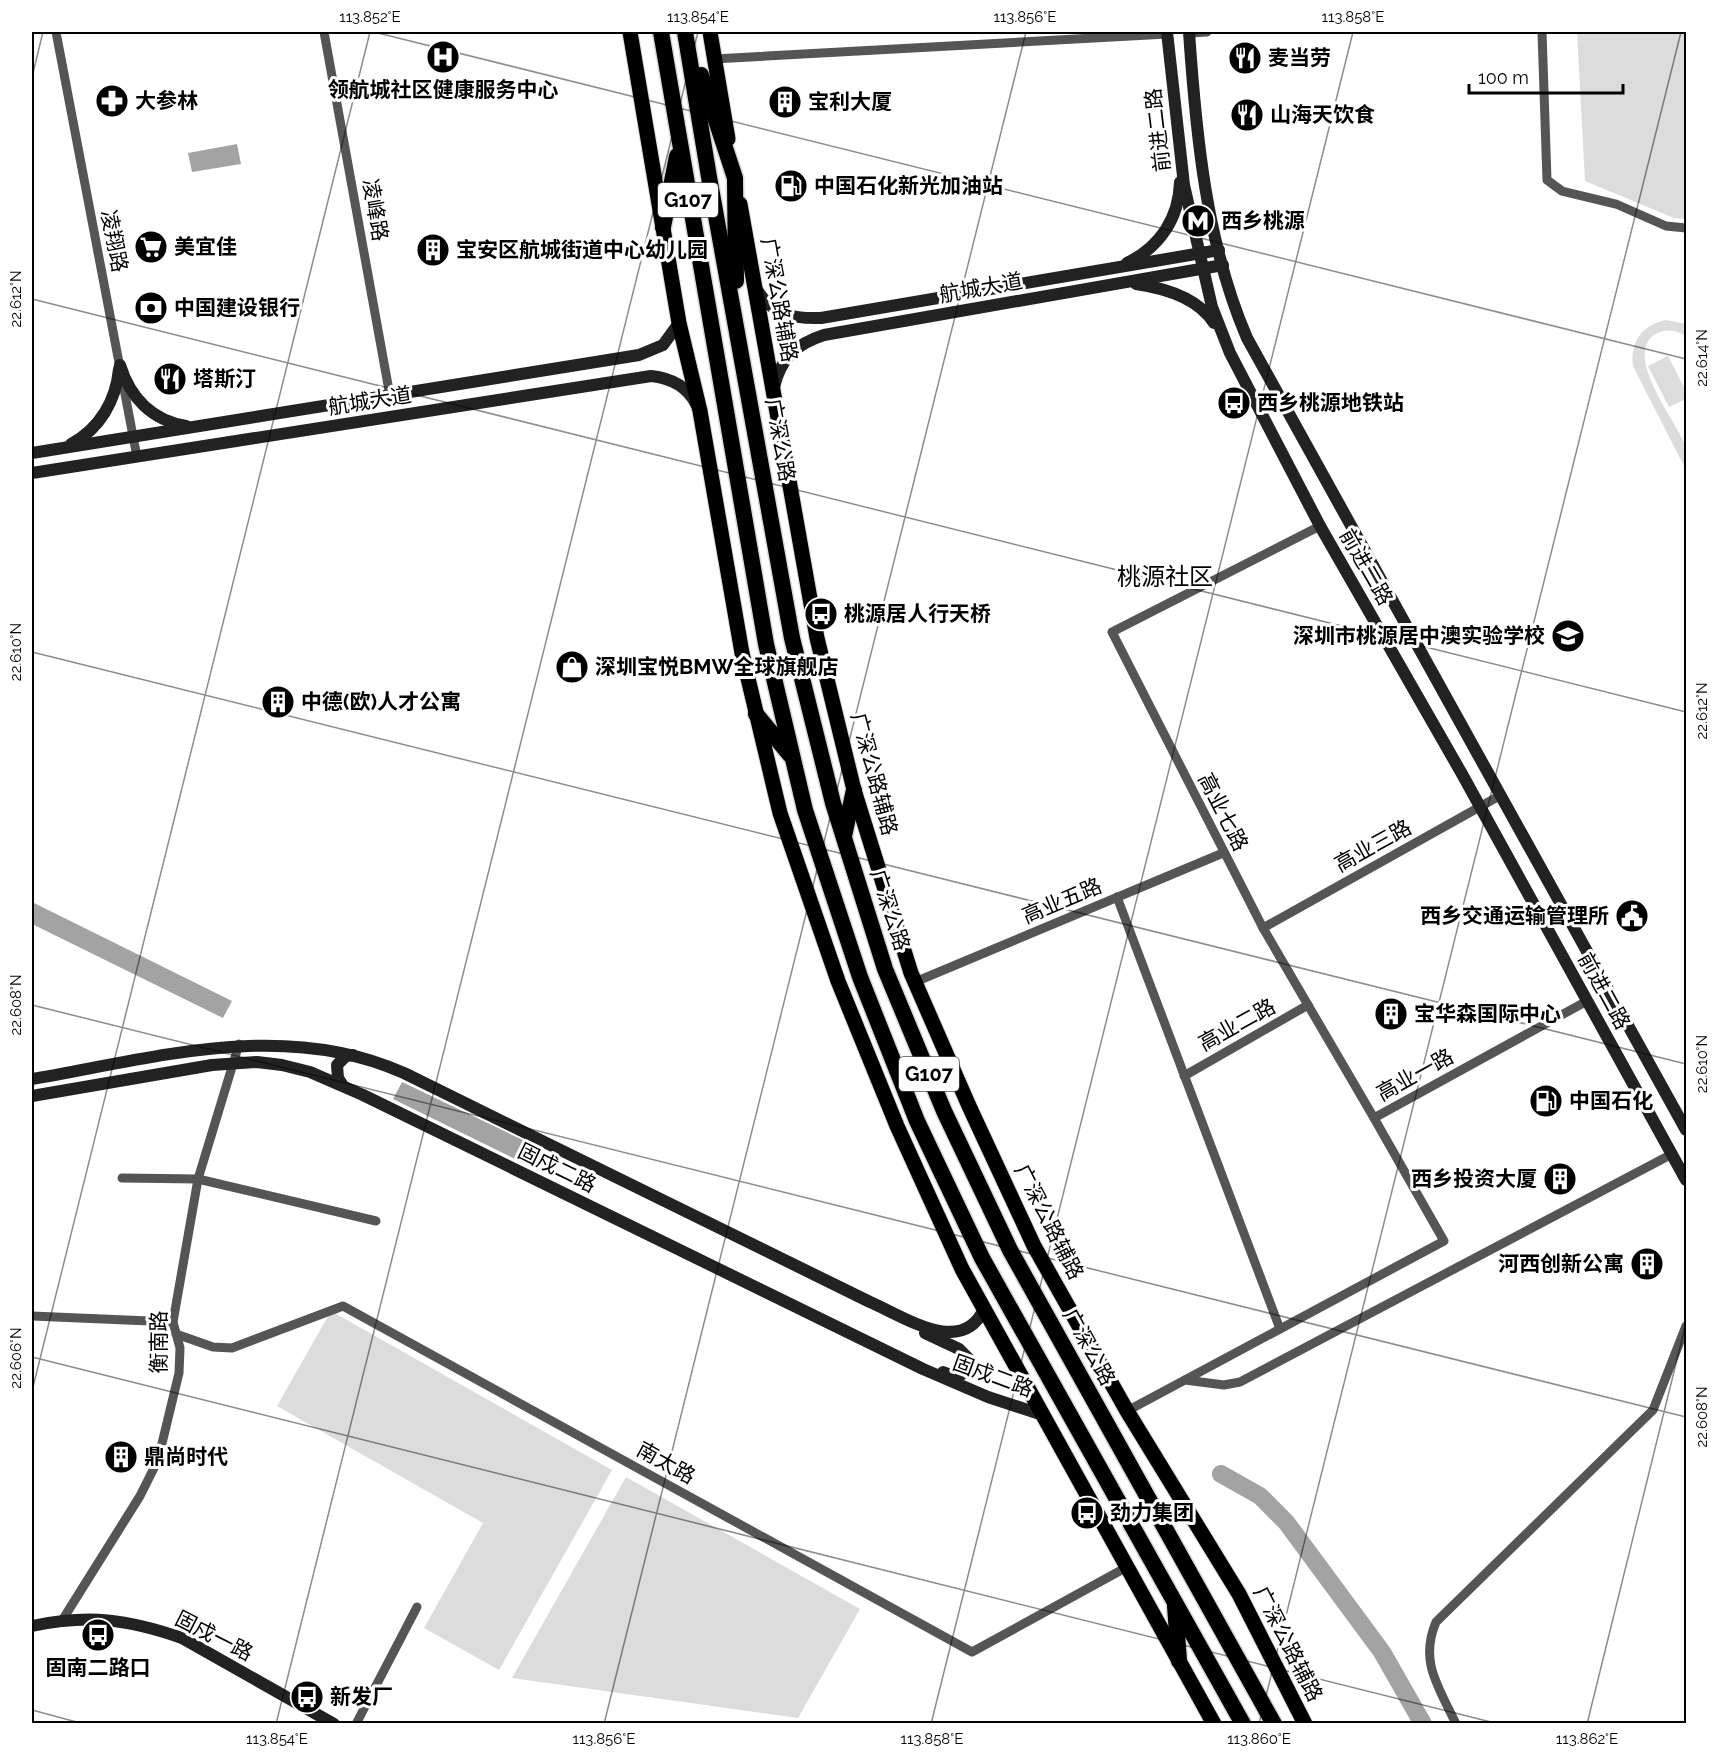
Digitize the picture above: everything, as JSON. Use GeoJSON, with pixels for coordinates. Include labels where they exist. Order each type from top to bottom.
{"type":"FeatureCollection","features":[{"type":"Feature","properties":{"kind":"highway","name":"G107"},"geometry":{"type":"LineString","coordinates":[[661,32],[766,644],[805,810],[860,977],[917,1121],[982,1258],[1243,1724]]}},
{"type":"Feature","properties":{"kind":"highway"},"geometry":{"type":"LineString","coordinates":[[686,32],[735,178],[737,327]]}},
{"type":"Feature","properties":{"kind":"highway","name":"广深公路"},"geometry":{"type":"LineString","coordinates":[[686,32],[792,638],[843,837],[885,969],[944,1111],[1010,1250],[1274,1724]]}},
{"type":"Feature","properties":{"kind":"highway"},"geometry":{"type":"LineString","coordinates":[[663,227],[679,146]]}},
{"type":"Feature","properties":{"kind":"highway"},"geometry":{"type":"LineString","coordinates":[[756,714],[793,759]]}},
{"type":"Feature","properties":{"kind":"highway"},"geometry":{"type":"LineString","coordinates":[[843,837],[854,790]]}},
{"type":"Feature","properties":{"kind":"highway"},"geometry":{"type":"LineString","coordinates":[[1175,1602],[1179,1661]]}},
{"type":"Feature","properties":{"kind":"main road"},"geometry":{"type":"LineString","coordinates":[[630,32],[680,323],[700,411],[742,653],[780,813],[838,981],[902,1136],[962,1269],[1214,1724]]}},
{"type":"Feature","properties":{"kind":"main road","name":"广深公路辅路"},"geometry":{"type":"LineString","coordinates":[[710,32],[817,638],[854,790],[915,982],[1034,1246],[1127,1411],[1239,1594],[1305,1724]]}},
{"type":"Feature","properties":{"kind":"main road","name":"前进二路"},"geometry":{"type":"LineString","coordinates":[[1189,32],[1201,159],[1222,265],[1232,303],[1258,361],[1502,795],[1686,1130]]}},
{"type":"Feature","properties":{"kind":"main road","name":"前进二路"},"geometry":{"type":"LineString","coordinates":[[1167,33],[1180,163],[1199,253],[1222,334],[1251,398],[1320,526],[1480,807],[1686,1180]]}},
{"type":"Feature","properties":{"kind":"main road"},"geometry":{"type":"LineString","coordinates":[[1117,268],[1151,248],[1167,229],[1177,207],[1180,163]]}},
{"type":"Feature","properties":{"kind":"main road","name":"航城大道"},"geometry":{"type":"LineString","coordinates":[[756,289],[765,302],[787,316],[821,318],[1219,250]]}},
{"type":"Feature","properties":{"kind":"main road","name":"航城大道"},"geometry":{"type":"LineString","coordinates":[[774,388],[778,371],[785,358],[802,344],[825,335],[1222,265]]}},
{"type":"Feature","properties":{"kind":"main road"},"geometry":{"type":"LineString","coordinates":[[1119,283],[1151,286],[1184,298],[1210,317],[1222,334]]}},
{"type":"Feature","properties":{"kind":"main road","name":"航城大道"},"geometry":{"type":"LineString","coordinates":[[32,453],[568,367],[653,351],[673,335],[680,323]]}},
{"type":"Feature","properties":{"kind":"main road"},"geometry":{"type":"LineString","coordinates":[[120,365],[130,391],[150,412],[176,424],[205,426]]}},
{"type":"Feature","properties":{"kind":"main road"},"geometry":{"type":"LineString","coordinates":[[63,448],[89,432],[108,408],[118,380],[120,365]]}},
{"type":"Feature","properties":{"kind":"main road"},"geometry":{"type":"LineString","coordinates":[[568,367],[578,370],[581,376],[579,385],[573,388]]}},
{"type":"Feature","properties":{"kind":"main road","name":"航城大道"},"geometry":{"type":"LineString","coordinates":[[32,472],[573,388],[661,377],[681,386],[694,400],[700,411]]}},
{"type":"Feature","properties":{"kind":"main road","name":"固戍二路"},"geometry":{"type":"LineString","coordinates":[[32,1079],[239,1044],[291,1045],[354,1054],[414,1078],[870,1302],[938,1331],[951,1333],[970,1329],[978,1322],[984,1309]]}},
{"type":"Feature","properties":{"kind":"main road"},"geometry":{"type":"LineString","coordinates":[[342,1084],[338,1078],[337,1065],[346,1056],[354,1054]]}},
{"type":"Feature","properties":{"kind":"main road","name":"固戍二路"},"geometry":{"type":"LineString","coordinates":[[32,1096],[232,1063],[282,1065],[342,1084],[964,1388],[1043,1415]]}},
{"type":"Feature","properties":{"kind":"main road"},"geometry":{"type":"LineString","coordinates":[[856,1336],[898,1350],[953,1376],[964,1374],[969,1366],[969,1359],[964,1352],[870,1302]]}},
{"type":"Feature","properties":{"kind":"main road","name":"固戍一路"},"geometry":{"type":"LineString","coordinates":[[32,1626],[63,1619],[99,1618],[132,1622],[182,1638],[334,1724]]}},
{"type":"Feature","properties":{"kind":"street","name":"凌翔路"},"geometry":{"type":"LineString","coordinates":[[56,32],[137,457]]}},
{"type":"Feature","properties":{"kind":"street","name":"凌峰路"},"geometry":{"type":"LineString","coordinates":[[324,32],[390,396]]}},
{"type":"Feature","properties":{"kind":"street"},"geometry":{"type":"LineString","coordinates":[[1189,32],[1207,32]]}},
{"type":"Feature","properties":{"kind":"street"},"geometry":{"type":"LineString","coordinates":[[1542,32],[1547,180],[1562,191],[1616,204],[1666,226],[1686,228]]}},
{"type":"Feature","properties":{"kind":"street"},"geometry":{"type":"LineString","coordinates":[[714,59],[1167,33]]}},
{"type":"Feature","properties":{"kind":"street","name":"高业七路"},"geometry":{"type":"LineString","coordinates":[[1308,1005],[1223,853],[1112,632],[1320,526]]}},
{"type":"Feature","properties":{"kind":"street","name":"高业三路"},"geometry":{"type":"LineString","coordinates":[[1263,928],[1502,795]]}},
{"type":"Feature","properties":{"kind":"street","name":"高业五路"},"geometry":{"type":"LineString","coordinates":[[915,982],[1223,853]]}},
{"type":"Feature","properties":{"kind":"street"},"geometry":{"type":"LineString","coordinates":[[1117,897],[1280,1329]]}},
{"type":"Feature","properties":{"kind":"street","name":"高业一路"},"geometry":{"type":"LineString","coordinates":[[1308,1005],[1374,1118],[1587,1000]]}},
{"type":"Feature","properties":{"kind":"street","name":"高业二路"},"geometry":{"type":"LineString","coordinates":[[1184,1076],[1308,1005]]}},
{"type":"Feature","properties":{"kind":"street","name":"衡南路"},"geometry":{"type":"LineString","coordinates":[[63,1619],[140,1496],[158,1460],[179,1373],[180,1348],[173,1322],[198,1179],[239,1044]]}},
{"type":"Feature","properties":{"kind":"street"},"geometry":{"type":"LineString","coordinates":[[1127,1411],[1444,1241],[1374,1118]]}},
{"type":"Feature","properties":{"kind":"street"},"geometry":{"type":"LineString","coordinates":[[1185,1380],[1224,1385],[1240,1382],[1672,1154]]}},
{"type":"Feature","properties":{"kind":"street"},"geometry":{"type":"LineString","coordinates":[[122,1179],[198,1179],[376,1221]]}},
{"type":"Feature","properties":{"kind":"street","name":"南太路"},"geometry":{"type":"LineString","coordinates":[[176,1334],[213,1347],[231,1348],[343,1306],[972,1652],[1127,1567]]}},
{"type":"Feature","properties":{"kind":"street"},"geometry":{"type":"LineString","coordinates":[[32,1316],[173,1322]]}},
{"type":"Feature","properties":{"kind":"street"},"geometry":{"type":"LineString","coordinates":[[1455,1724],[1431,1667],[1427,1651],[1436,1622],[1653,1410],[1686,1326]]}},
{"type":"Feature","properties":{"kind":"street"},"geometry":{"type":"LineString","coordinates":[[356,1724],[417,1607]]}},
{"type":"Feature","properties":{"kind":"shaded area"},"geometry":{"type":"Polygon","coordinates":[[[1577,32],[1686,32],[1686,219],[1674,218],[1585,181],[1577,32]]]}},
{"type":"Feature","properties":{"kind":"shaded area"},"geometry":{"type":"Polygon","coordinates":[[[237,144],[241,164],[192,172],[188,153],[237,144]]]}},
{"type":"Feature","properties":{"kind":"shaded area"},"geometry":{"type":"Polygon","coordinates":[[[1666,320],[1686,324],[1686,336],[1667,331],[1660,332],[1648,341],[1645,353],[1647,369],[1662,404],[1686,447],[1686,470],[1633,366],[1634,349],[1639,336],[1650,326],[1666,320]]]}},
{"type":"Feature","properties":{"kind":"shaded area"},"geometry":{"type":"Polygon","coordinates":[[[1668,356],[1686,391],[1686,399],[1669,407],[1648,366],[1668,356]]]}},
{"type":"Feature","properties":{"kind":"shaded area"},"geometry":{"type":"Polygon","coordinates":[[[32,902],[232,1001],[223,1018],[32,924],[32,902]]]}},
{"type":"Feature","properties":{"kind":"shaded area"},"geometry":{"type":"Polygon","coordinates":[[[402,1082],[527,1142],[517,1160],[393,1099],[402,1082]]]}},
{"type":"Feature","properties":{"kind":"shaded area"},"geometry":{"type":"Polygon","coordinates":[[[331,1311],[612,1470],[499,1670],[424,1628],[483,1523],[277,1406],[331,1311]]]}},
{"type":"Feature","properties":{"kind":"shaded area"},"geometry":{"type":"Polygon","coordinates":[[[626,1477],[860,1609],[798,1718],[512,1678],[626,1477]]]}},
{"type":"Feature","properties":{"kind":"waterway"},"geometry":{"type":"LineString","coordinates":[[1221,1474],[1260,1496],[1286,1522],[1382,1652],[1423,1724]]}},
{"type":"Feature","properties":{"kind":"place","name":"领航城社区健康服务中心"},"geometry":{"type":"Point","coordinates":[443,57]}},
{"type":"Feature","properties":{"kind":"place","name":"麦当劳"},"geometry":{"type":"Point","coordinates":[1245,58]}},
{"type":"Feature","properties":{"kind":"place","name":"大参林"},"geometry":{"type":"Point","coordinates":[112,101]}},
{"type":"Feature","properties":{"kind":"place","name":"宝利大厦"},"geometry":{"type":"Point","coordinates":[785,102]}},
{"type":"Feature","properties":{"kind":"place","name":"山海天饮食"},"geometry":{"type":"Point","coordinates":[1247,115]}},
{"type":"Feature","properties":{"kind":"place","name":"中国石化新光加油站"},"geometry":{"type":"Point","coordinates":[791,186]}},
{"type":"Feature","properties":{"kind":"place","name":"西乡桃源"},"geometry":{"type":"Point","coordinates":[1198,221]}},
{"type":"Feature","properties":{"kind":"place","name":"美宜佳"},"geometry":{"type":"Point","coordinates":[151,247]}},
{"type":"Feature","properties":{"kind":"place","name":"宝安区航城街道中心幼儿园"},"geometry":{"type":"Point","coordinates":[433,250]}},
{"type":"Feature","properties":{"kind":"place","name":"中国建设银行"},"geometry":{"type":"Point","coordinates":[151,308]}},
{"type":"Feature","properties":{"kind":"place","name":"塔斯汀"},"geometry":{"type":"Point","coordinates":[170,379]}},
{"type":"Feature","properties":{"kind":"place","name":"西乡桃源地铁站"},"geometry":{"type":"Point","coordinates":[1234,403]}},
{"type":"Feature","properties":{"kind":"place","name":"桃源居人行天桥"},"geometry":{"type":"Point","coordinates":[821,614]}},
{"type":"Feature","properties":{"kind":"place","name":"深圳市桃源居中澳实验学校"},"geometry":{"type":"Point","coordinates":[1568,636]}},
{"type":"Feature","properties":{"kind":"place","name":"深圳宝悦BMW全球旗舰店"},"geometry":{"type":"Point","coordinates":[572,667]}},
{"type":"Feature","properties":{"kind":"place","name":"中德(欧)人才公寓"},"geometry":{"type":"Point","coordinates":[278,702]}},
{"type":"Feature","properties":{"kind":"place","name":"西乡交通运输管理所"},"geometry":{"type":"Point","coordinates":[1632,916]}},
{"type":"Feature","properties":{"kind":"place","name":"宝华森国际中心"},"geometry":{"type":"Point","coordinates":[1391,1014]}},
{"type":"Feature","properties":{"kind":"place","name":"中国石化"},"geometry":{"type":"Point","coordinates":[1546,1101]}},
{"type":"Feature","properties":{"kind":"place","name":"西乡投资大厦"},"geometry":{"type":"Point","coordinates":[1560,1179]}},
{"type":"Feature","properties":{"kind":"place","name":"河西创新公寓"},"geometry":{"type":"Point","coordinates":[1647,1264]}},
{"type":"Feature","properties":{"kind":"place","name":"鼎尚时代"},"geometry":{"type":"Point","coordinates":[121,1457]}},
{"type":"Feature","properties":{"kind":"place","name":"劲力集团"},"geometry":{"type":"Point","coordinates":[1087,1513]}},
{"type":"Feature","properties":{"kind":"place","name":"固南二路口"},"geometry":{"type":"Point","coordinates":[98,1635]}},
{"type":"Feature","properties":{"kind":"place","name":"新发厂"},"geometry":{"type":"Point","coordinates":[307,1697]}},
{"type":"Feature","properties":{"kind":"district","name":"桃源社区"},"geometry":{"type":"Point","coordinates":[1165,577]}}]}
